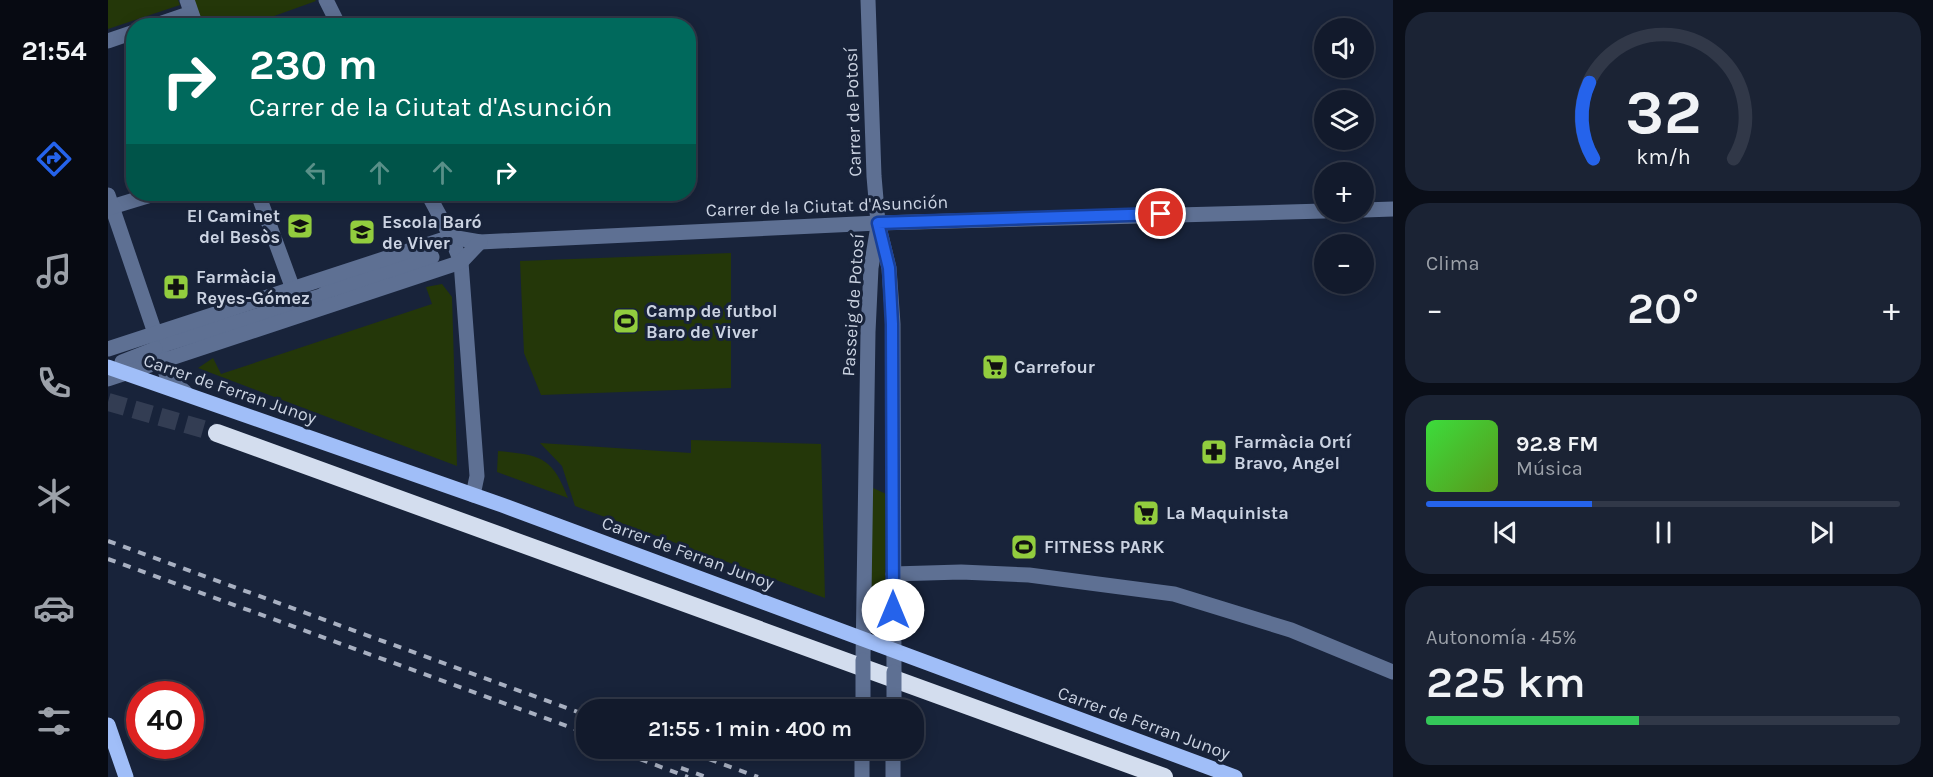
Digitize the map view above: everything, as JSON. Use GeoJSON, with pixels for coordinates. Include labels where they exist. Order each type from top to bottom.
{"type":"FeatureCollection","features":[{"type":"Feature","properties":{"kind":"highway"},"geometry":{"type":"LineString","coordinates":[[217,433],[1164,777]]}},
{"type":"Feature","properties":{"kind":"main road","name":"Carrer de Ferran Junoy"},"geometry":{"type":"LineString","coordinates":[[121,366],[185,392],[473,495],[1235,777]]}},
{"type":"Feature","properties":{"kind":"main road"},"geometry":{"type":"LineString","coordinates":[[108,725],[126,777]]}},
{"type":"Feature","properties":{"kind":"street"},"geometry":{"type":"LineString","coordinates":[[326,0],[335,18]]}},
{"type":"Feature","properties":{"kind":"street","name":"Carrer de Potosí"},"geometry":{"type":"LineString","coordinates":[[868,0],[878,223]]}},
{"type":"Feature","properties":{"kind":"street"},"geometry":{"type":"LineString","coordinates":[[177,18],[192,13]]}},
{"type":"Feature","properties":{"kind":"street"},"geometry":{"type":"LineString","coordinates":[[108,40],[126,34]]}},
{"type":"Feature","properties":{"kind":"street"},"geometry":{"type":"LineString","coordinates":[[126,200],[109,204],[160,347],[167,376],[185,392]]}},
{"type":"Feature","properties":{"kind":"street"},"geometry":{"type":"LineString","coordinates":[[261,201],[292,289]]}},
{"type":"Feature","properties":{"kind":"street"},"geometry":{"type":"LineString","coordinates":[[432,201],[461,262],[477,476],[473,495]]}},
{"type":"Feature","properties":{"kind":"street"},"geometry":{"type":"LineString","coordinates":[[1374,210],[1393,210]]}},
{"type":"Feature","properties":{"kind":"street","name":"Carrer de la Ciutat d'Asunción"},"geometry":{"type":"LineString","coordinates":[[451,237],[480,242],[878,223],[1314,211]]}},
{"type":"Feature","properties":{"kind":"street","name":"Passeig de Potosí"},"geometry":{"type":"LineString","coordinates":[[878,223],[889,268],[892,324],[894,699]]}},
{"type":"Feature","properties":{"kind":"street","name":"Passeig de Potosí"},"geometry":{"type":"LineString","coordinates":[[863,699],[868,332],[871,268],[878,223]]}},
{"type":"Feature","properties":{"kind":"street"},"geometry":{"type":"LineString","coordinates":[[108,379],[121,366],[292,289],[451,237]]}},
{"type":"Feature","properties":{"kind":"street"},"geometry":{"type":"LineString","coordinates":[[108,349],[160,347],[326,309],[461,262],[480,242]]}},
{"type":"Feature","properties":{"kind":"street"},"geometry":{"type":"LineString","coordinates":[[160,347],[321,296],[328,291],[432,257]]}},
{"type":"Feature","properties":{"kind":"street"},"geometry":{"type":"LineString","coordinates":[[893,574],[961,572],[1029,575],[1174,594],[1291,630],[1393,672]]}},
{"type":"Feature","properties":{"kind":"street"},"geometry":{"type":"LineString","coordinates":[[862,759],[862,777]]}},
{"type":"Feature","properties":{"kind":"street"},"geometry":{"type":"LineString","coordinates":[[892,777],[893,759]]}},
{"type":"Feature","properties":{"kind":"green space"},"geometry":{"type":"Polygon","coordinates":[[[108,0],[178,0],[180,5],[141,18],[126,18],[126,23],[108,29],[108,0]]]}},
{"type":"Feature","properties":{"kind":"green space"},"geometry":{"type":"Polygon","coordinates":[[[191,0],[316,1],[269,18],[197,18],[191,0]]]}},
{"type":"Feature","properties":{"kind":"green space","name":"Camp de futbol Baro de Viver"},"geometry":{"type":"Polygon","coordinates":[[[731,253],[731,388],[541,395],[524,353],[520,261],[731,253]]]}},
{"type":"Feature","properties":{"kind":"green space"},"geometry":{"type":"Polygon","coordinates":[[[442,284],[452,297],[457,466],[198,368],[213,358],[221,374],[432,304],[426,287],[442,284]]]}},
{"type":"Feature","properties":{"kind":"green space"},"geometry":{"type":"Polygon","coordinates":[[[691,440],[821,444],[825,598],[575,506],[562,466],[540,443],[691,453],[691,440]]]}},
{"type":"Feature","properties":{"kind":"green space"},"geometry":{"type":"Polygon","coordinates":[[[498,451],[524,454],[543,460],[556,473],[568,498],[497,472],[498,451]]]}},
{"type":"Feature","properties":{"kind":"green space"},"geometry":{"type":"Polygon","coordinates":[[[871,487],[886,494],[885,622],[870,616],[871,487]]]}},
{"type":"Feature","properties":{"kind":"tunnel"},"geometry":{"type":"LineString","coordinates":[[108,402],[217,433]]}},
{"type":"Feature","properties":{"kind":"railway"},"geometry":{"type":"LineString","coordinates":[[108,541],[576,711]]}},
{"type":"Feature","properties":{"kind":"railway"},"geometry":{"type":"LineString","coordinates":[[108,559],[576,729]]}},
{"type":"Feature","properties":{"kind":"railway"},"geometry":{"type":"LineString","coordinates":[[640,759],[688,777]]}},
{"type":"Feature","properties":{"kind":"railway"},"geometry":{"type":"LineString","coordinates":[[709,759],[758,777]]}},
{"type":"Feature","properties":{"kind":"railway"},"geometry":{"type":"LineString","coordinates":[[681,768],[706,777]]}},
{"type":"Feature","properties":{"kind":"place","name":"El Caminet del Besòs"},"geometry":{"type":"Point","coordinates":[300,226]}},
{"type":"Feature","properties":{"kind":"place","name":"Escola Baró de Viver"},"geometry":{"type":"Point","coordinates":[362,232]}},
{"type":"Feature","properties":{"kind":"place","name":"Farmàcia Reyes-Gómez"},"geometry":{"type":"Point","coordinates":[176,287]}},
{"type":"Feature","properties":{"kind":"place","name":"Camp de futbol Baro de Viver"},"geometry":{"type":"Point","coordinates":[626,321]}},
{"type":"Feature","properties":{"kind":"place","name":"Carrefour"},"geometry":{"type":"Point","coordinates":[995,367]}},
{"type":"Feature","properties":{"kind":"place","name":"Farmàcia Ortí Bravo, Angel"},"geometry":{"type":"Point","coordinates":[1214,452]}},
{"type":"Feature","properties":{"kind":"place","name":"La Maquinista"},"geometry":{"type":"Point","coordinates":[1146,513]}},
{"type":"Feature","properties":{"kind":"place","name":"FITNESS PARK"},"geometry":{"type":"Point","coordinates":[1024,547]}},
{"type":"Feature","properties":{"kind":"route"},"geometry":{"type":"LineString","coordinates":[[893,610],[892,324],[889,268],[878,223],[1161,214]]}}]}
